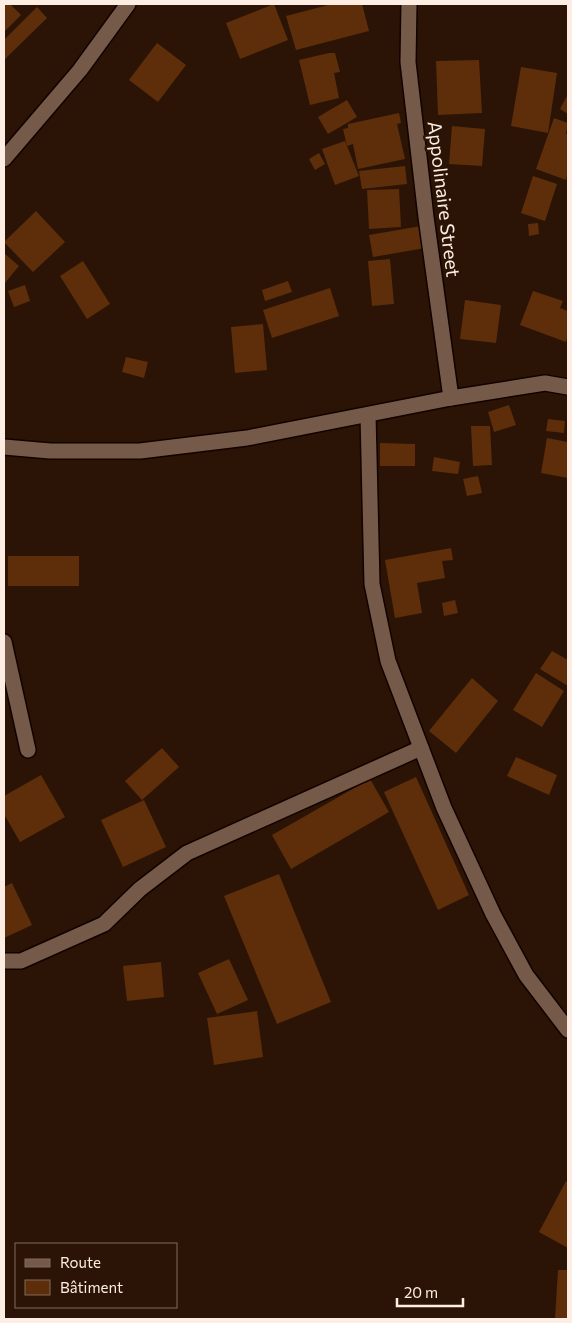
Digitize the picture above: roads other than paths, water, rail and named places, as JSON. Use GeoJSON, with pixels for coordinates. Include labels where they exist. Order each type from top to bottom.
{"type":"FeatureCollection","features":[{"type":"Feature","properties":{"kind":"street"},"geometry":{"type":"LineString","coordinates":[[4,159],[80,70],[128,4]]}},
{"type":"Feature","properties":{"kind":"street","name":"Appolinaire Street"},"geometry":{"type":"LineString","coordinates":[[409,4],[408,62],[426,218],[451,398]]}},
{"type":"Feature","properties":{"kind":"street"},"geometry":{"type":"LineString","coordinates":[[4,447],[50,451],[140,451],[247,438],[451,398],[545,383],[568,387]]}},
{"type":"Feature","properties":{"kind":"street"},"geometry":{"type":"LineString","coordinates":[[368,415],[372,584],[388,661],[444,808],[493,914],[526,975],[568,1030]]}},
{"type":"Feature","properties":{"kind":"street"},"geometry":{"type":"LineString","coordinates":[[4,642],[28,750]]}},
{"type":"Feature","properties":{"kind":"street"},"geometry":{"type":"LineString","coordinates":[[4,961],[21,960],[104,924],[140,889],[187,853],[421,748]]}}]}
